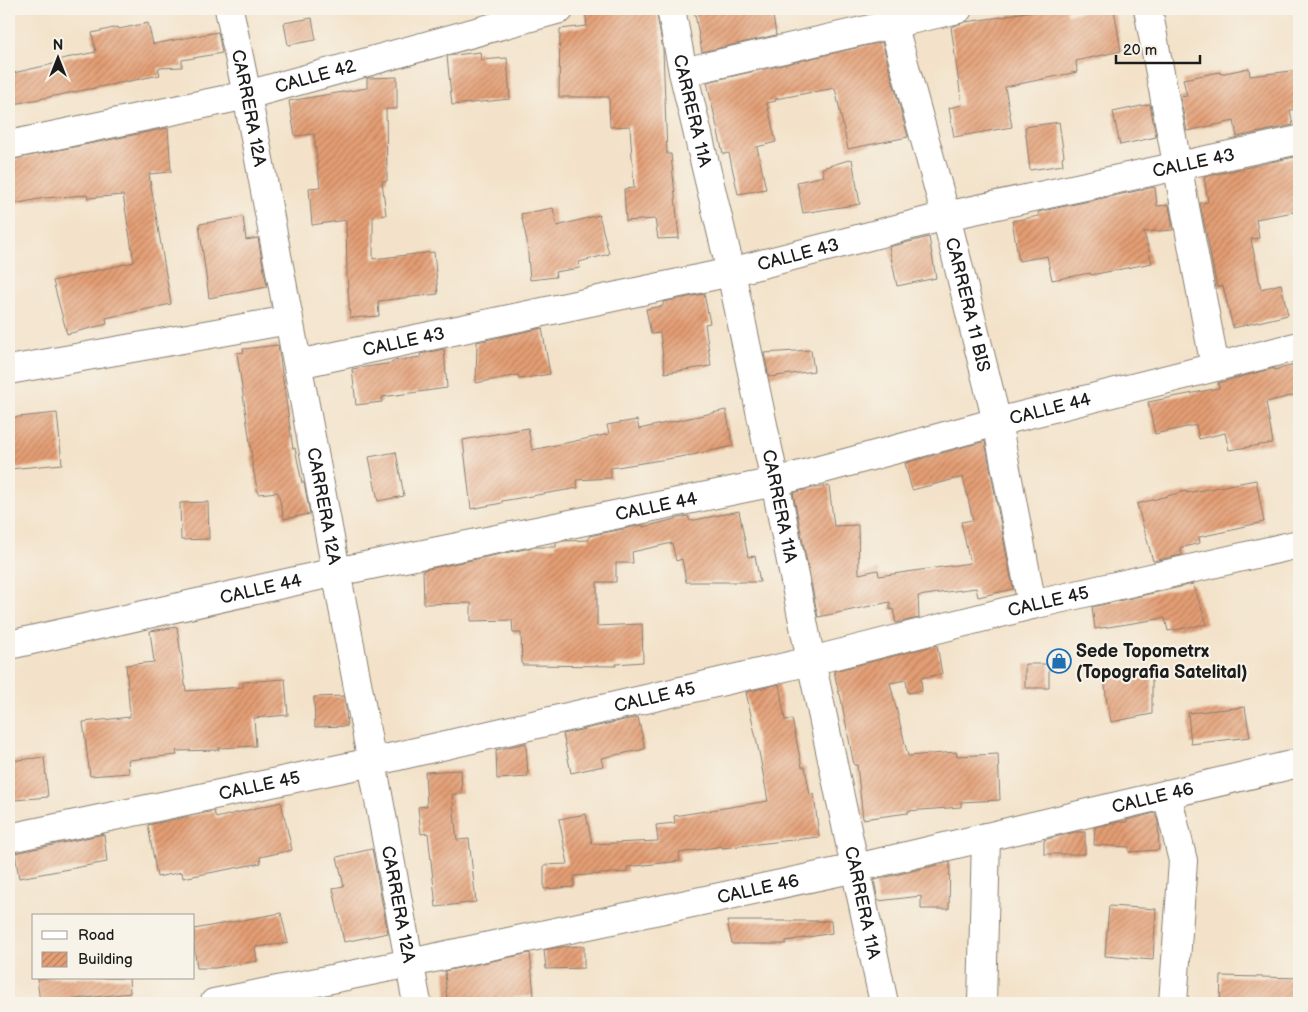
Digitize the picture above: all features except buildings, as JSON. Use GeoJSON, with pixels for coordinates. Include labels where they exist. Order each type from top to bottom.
{"type":"FeatureCollection","features":[{"type":"Feature","properties":{"kind":"street","name":"CARRERA 12A"},"geometry":{"type":"LineString","coordinates":[[229,9],[298,364],[417,1003]]}},
{"type":"Feature","properties":{"kind":"street","name":"CALLE 42"},"geometry":{"type":"LineString","coordinates":[[9,145],[247,95],[560,9]]}},
{"type":"Feature","properties":{"kind":"street","name":"CARRERA 11A"},"geometry":{"type":"LineString","coordinates":[[672,9],[683,72],[731,272],[884,1003]]}},
{"type":"Feature","properties":{"kind":"street"},"geometry":{"type":"LineString","coordinates":[[683,72],[891,16],[958,9]]}},
{"type":"Feature","properties":{"kind":"street"},"geometry":{"type":"LineString","coordinates":[[1148,9],[1215,367]]}},
{"type":"Feature","properties":{"kind":"street","name":"CARRERA 11 BIS"},"geometry":{"type":"LineString","coordinates":[[891,16],[946,216],[997,422],[1032,605]]}},
{"type":"Feature","properties":{"kind":"street","name":"CALLE 43"},"geometry":{"type":"LineString","coordinates":[[298,364],[731,272],[946,216],[1299,140]]}},
{"type":"Feature","properties":{"kind":"street"},"geometry":{"type":"LineString","coordinates":[[9,370],[289,320]]}},
{"type":"Feature","properties":{"kind":"street","name":"CALLE 44"},"geometry":{"type":"LineString","coordinates":[[9,645],[336,572],[775,482],[997,422],[1299,346]]}},
{"type":"Feature","properties":{"kind":"street","name":"CALLE 45"},"geometry":{"type":"LineString","coordinates":[[9,838],[372,762],[811,661],[1032,605],[1299,544]]}},
{"type":"Feature","properties":{"kind":"street","name":"CALLE 46"},"geometry":{"type":"LineString","coordinates":[[214,1003],[410,964],[856,868],[1299,763]]}},
{"type":"Feature","properties":{"kind":"street"},"geometry":{"type":"LineString","coordinates":[[1167,794],[1183,860],[1173,1003]]}},
{"type":"Feature","properties":{"kind":"street"},"geometry":{"type":"LineString","coordinates":[[982,1003],[986,837]]}},
{"type":"Feature","properties":{"kind":"place","name":"Sede Topometrx (Topografia Satelital)"},"geometry":{"type":"Point","coordinates":[1059,661]}}]}
